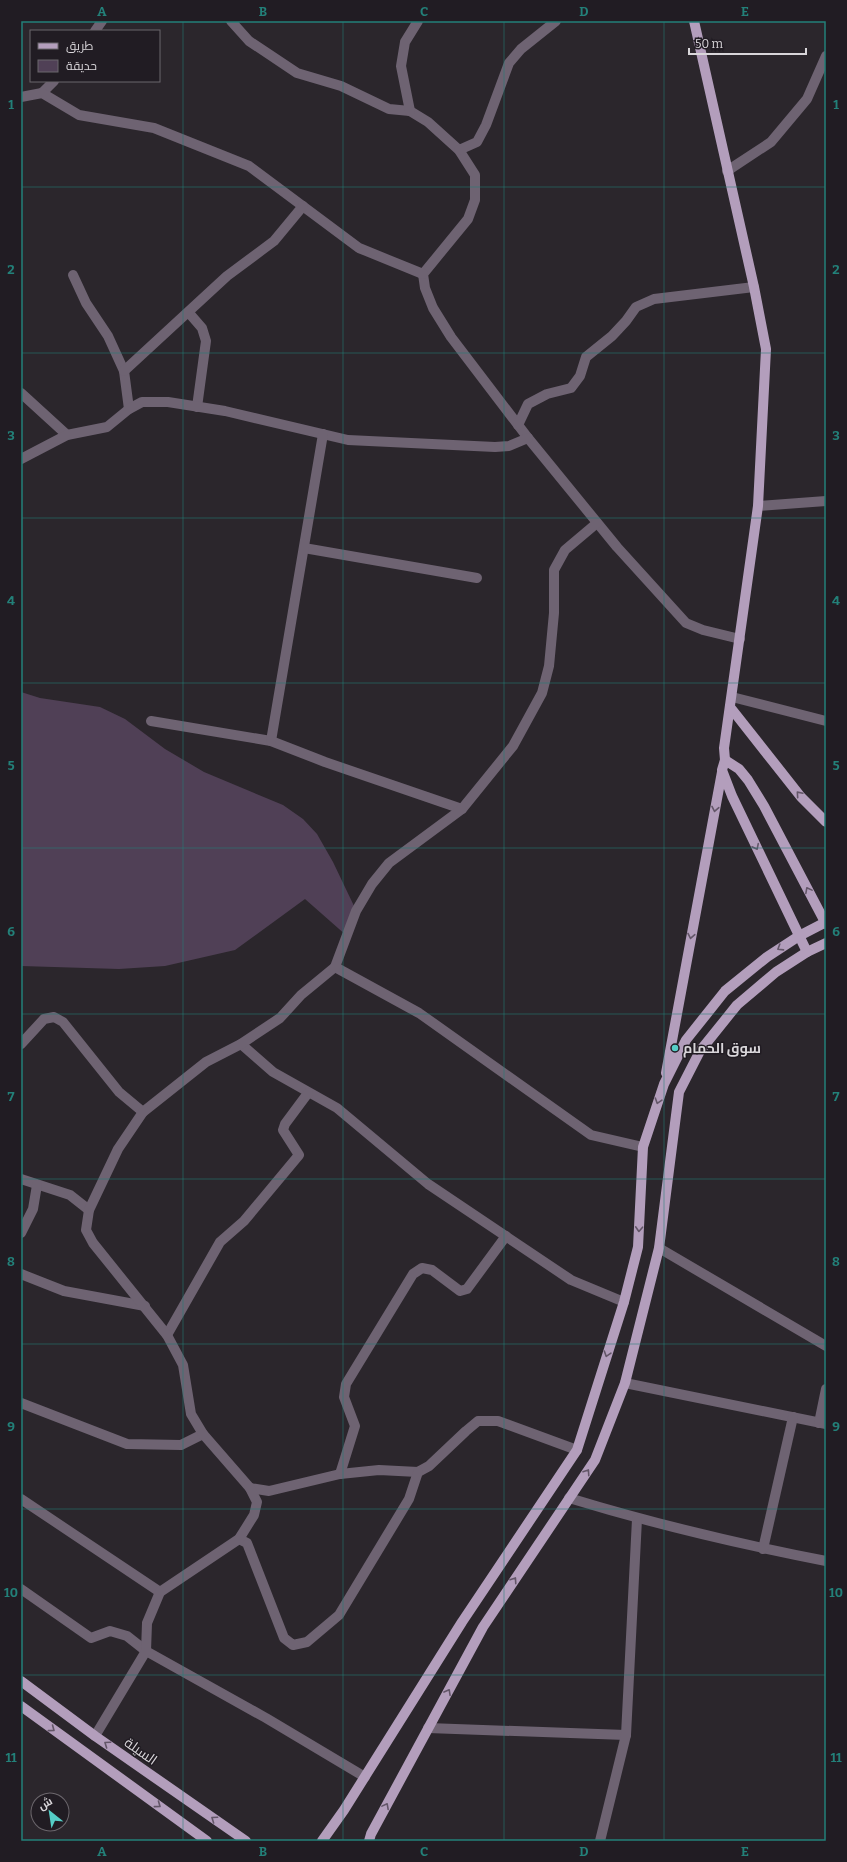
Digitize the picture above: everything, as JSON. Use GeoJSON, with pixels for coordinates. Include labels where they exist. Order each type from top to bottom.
{"type":"FeatureCollection","features":[{"type":"Feature","properties":{"kind":"main road"},"geometry":{"type":"LineString","coordinates":[[322,1841],[344,1810],[462,1622],[577,1450],[624,1302],[638,1247],[643,1147],[664,1084],[725,760],[724,748],[758,506],[766,349],[754,287],[694,21]]}},
{"type":"Feature","properties":{"kind":"main road"},"geometry":{"type":"LineString","coordinates":[[731,702],[801,797],[826,822]]}},
{"type":"Feature","properties":{"kind":"main road"},"geometry":{"type":"LineString","coordinates":[[664,1084],[686,1040],[725,991],[767,957],[799,936],[826,923],[764,806],[748,780],[739,769],[725,760]]}},
{"type":"Feature","properties":{"kind":"main road"},"geometry":{"type":"LineString","coordinates":[[722,770],[732,796],[807,952]]}},
{"type":"Feature","properties":{"kind":"main road"},"geometry":{"type":"LineString","coordinates":[[369,1841],[371,1834],[483,1627],[595,1460],[625,1383],[660,1248],[679,1092],[700,1051],[737,1005],[776,972],[807,952],[826,943]]}},
{"type":"Feature","properties":{"kind":"main road","name":"السيلة"},"geometry":{"type":"LineString","coordinates":[[21,1681],[95,1736],[246,1841]]}},
{"type":"Feature","properties":{"kind":"main road"},"geometry":{"type":"LineString","coordinates":[[21,1706],[203,1840]]}},
{"type":"Feature","properties":{"kind":"street"},"geometry":{"type":"LineString","coordinates":[[96,30],[102,21]]}},
{"type":"Feature","properties":{"kind":"street"},"geometry":{"type":"LineString","coordinates":[[231,21],[249,41],[297,73],[341,86],[389,110],[410,111],[428,122],[459,150],[475,175],[474,200],[468,219],[423,274],[425,288],[433,308],[447,331],[528,438],[598,523],[686,623],[703,630],[740,638]]}},
{"type":"Feature","properties":{"kind":"street"},"geometry":{"type":"LineString","coordinates":[[410,111],[401,66],[405,42],[418,21]]}},
{"type":"Feature","properties":{"kind":"street"},"geometry":{"type":"LineString","coordinates":[[459,150],[477,142],[486,125],[509,63],[520,49],[556,21]]}},
{"type":"Feature","properties":{"kind":"street"},"geometry":{"type":"LineString","coordinates":[[727,171],[771,142],[807,99],[826,56]]}},
{"type":"Feature","properties":{"kind":"street"},"geometry":{"type":"LineString","coordinates":[[815,81],[826,80]]}},
{"type":"Feature","properties":{"kind":"street"},"geometry":{"type":"LineString","coordinates":[[21,97],[42,93],[53,82]]}},
{"type":"Feature","properties":{"kind":"street"},"geometry":{"type":"LineString","coordinates":[[42,93],[79,115],[154,128],[249,166],[359,248],[423,274]]}},
{"type":"Feature","properties":{"kind":"street"},"geometry":{"type":"LineString","coordinates":[[124,371],[189,313],[227,276],[274,241],[303,206]]}},
{"type":"Feature","properties":{"kind":"street"},"geometry":{"type":"LineString","coordinates":[[73,275],[86,303],[108,336],[124,371],[129,409]]}},
{"type":"Feature","properties":{"kind":"street"},"geometry":{"type":"LineString","coordinates":[[518,425],[528,404],[547,394],[571,388],[580,376],[586,357],[612,336],[626,322],[636,307],[654,299],[754,287]]}},
{"type":"Feature","properties":{"kind":"street"},"geometry":{"type":"LineString","coordinates":[[189,313],[202,328],[206,341],[197,406]]}},
{"type":"Feature","properties":{"kind":"street"},"geometry":{"type":"LineString","coordinates":[[21,393],[67,435]]}},
{"type":"Feature","properties":{"kind":"street"},"geometry":{"type":"LineString","coordinates":[[21,459],[67,435],[107,427],[129,409],[142,402],[168,402],[225,411],[348,440],[495,447],[509,446],[528,438]]}},
{"type":"Feature","properties":{"kind":"street"},"geometry":{"type":"LineString","coordinates":[[272,742],[323,434]]}},
{"type":"Feature","properties":{"kind":"street"},"geometry":{"type":"LineString","coordinates":[[758,506],[826,501]]}},
{"type":"Feature","properties":{"kind":"street"},"geometry":{"type":"LineString","coordinates":[[95,1736],[146,1651],[147,1623],[160,1592],[239,1539],[254,1515],[257,1502],[250,1488],[203,1434],[191,1414],[183,1364],[167,1335],[86,1230],[89,1210],[118,1149],[143,1112],[206,1062],[241,1044],[280,1018],[301,995],[335,967],[356,911],[372,884],[389,863],[462,809],[513,746],[542,694],[549,666],[554,613],[554,570],[565,550],[598,523]]}},
{"type":"Feature","properties":{"kind":"street"},"geometry":{"type":"LineString","coordinates":[[304,548],[477,578]]}},
{"type":"Feature","properties":{"kind":"street"},"geometry":{"type":"LineString","coordinates":[[731,702],[826,721]]}},
{"type":"Feature","properties":{"kind":"street"},"geometry":{"type":"LineString","coordinates":[[151,721],[272,742],[325,762],[462,809]]}},
{"type":"Feature","properties":{"kind":"street"},"geometry":{"type":"LineString","coordinates":[[335,967],[419,1014],[591,1135],[643,1147]]}},
{"type":"Feature","properties":{"kind":"street"},"geometry":{"type":"LineString","coordinates":[[21,1044],[44,1019],[54,1017],[63,1022],[119,1092],[143,1112]]}},
{"type":"Feature","properties":{"kind":"street"},"geometry":{"type":"LineString","coordinates":[[241,1044],[273,1072],[337,1108],[428,1184],[571,1280],[624,1302]]}},
{"type":"Feature","properties":{"kind":"street"},"geometry":{"type":"LineString","coordinates":[[167,1335],[220,1242],[244,1221],[299,1155],[283,1130],[285,1124],[308,1093]]}},
{"type":"Feature","properties":{"kind":"street"},"geometry":{"type":"LineString","coordinates":[[21,1179],[70,1195],[89,1210]]}},
{"type":"Feature","properties":{"kind":"street"},"geometry":{"type":"LineString","coordinates":[[21,1233],[33,1209],[37,1185]]}},
{"type":"Feature","properties":{"kind":"street"},"geometry":{"type":"LineString","coordinates":[[340,1474],[355,1426],[344,1397],[346,1384],[413,1274],[422,1268],[432,1270],[460,1291],[467,1289],[506,1236]]}},
{"type":"Feature","properties":{"kind":"street"},"geometry":{"type":"LineString","coordinates":[[660,1248],[826,1346]]}},
{"type":"Feature","properties":{"kind":"street"},"geometry":{"type":"LineString","coordinates":[[21,1274],[64,1291],[145,1306]]}},
{"type":"Feature","properties":{"kind":"street"},"geometry":{"type":"LineString","coordinates":[[625,1383],[823,1423],[826,1392]]}},
{"type":"Feature","properties":{"kind":"street"},"geometry":{"type":"LineString","coordinates":[[21,1403],[126,1444],[181,1446],[203,1434]]}},
{"type":"Feature","properties":{"kind":"street"},"geometry":{"type":"LineString","coordinates":[[763,1549],[793,1417]]}},
{"type":"Feature","properties":{"kind":"street"},"geometry":{"type":"LineString","coordinates":[[250,1488],[269,1491],[340,1474],[379,1470],[418,1472],[430,1466],[478,1421],[498,1421],[577,1450]]}},
{"type":"Feature","properties":{"kind":"street"},"geometry":{"type":"LineString","coordinates":[[239,1539],[247,1543],[284,1638],[293,1646],[307,1642],[339,1615],[410,1499],[418,1472]]}},
{"type":"Feature","properties":{"kind":"street"},"geometry":{"type":"LineString","coordinates":[[569,1498],[637,1519],[763,1549],[826,1561]]}},
{"type":"Feature","properties":{"kind":"street"},"geometry":{"type":"LineString","coordinates":[[21,1499],[160,1592]]}},
{"type":"Feature","properties":{"kind":"street"},"geometry":{"type":"LineString","coordinates":[[600,1841],[626,1735],[637,1519]]}},
{"type":"Feature","properties":{"kind":"street"},"geometry":{"type":"LineString","coordinates":[[21,1589],[91,1638],[110,1632],[127,1636],[146,1651],[266,1718],[365,1777]]}},
{"type":"Feature","properties":{"kind":"street"},"geometry":{"type":"LineString","coordinates":[[428,1728],[626,1735]]}},
{"type":"Feature","properties":{"kind":"green space"},"geometry":{"type":"Polygon","coordinates":[[[21,692],[40,698],[100,707],[125,719],[165,749],[204,772],[283,805],[303,819],[317,834],[333,862],[354,906],[347,936],[305,899],[235,950],[165,966],[119,969],[21,966],[21,692]]]}},
{"type":"Feature","properties":{"kind":"place","name":"سوق الحمام"},"geometry":{"type":"Point","coordinates":[675,1048]}}]}
